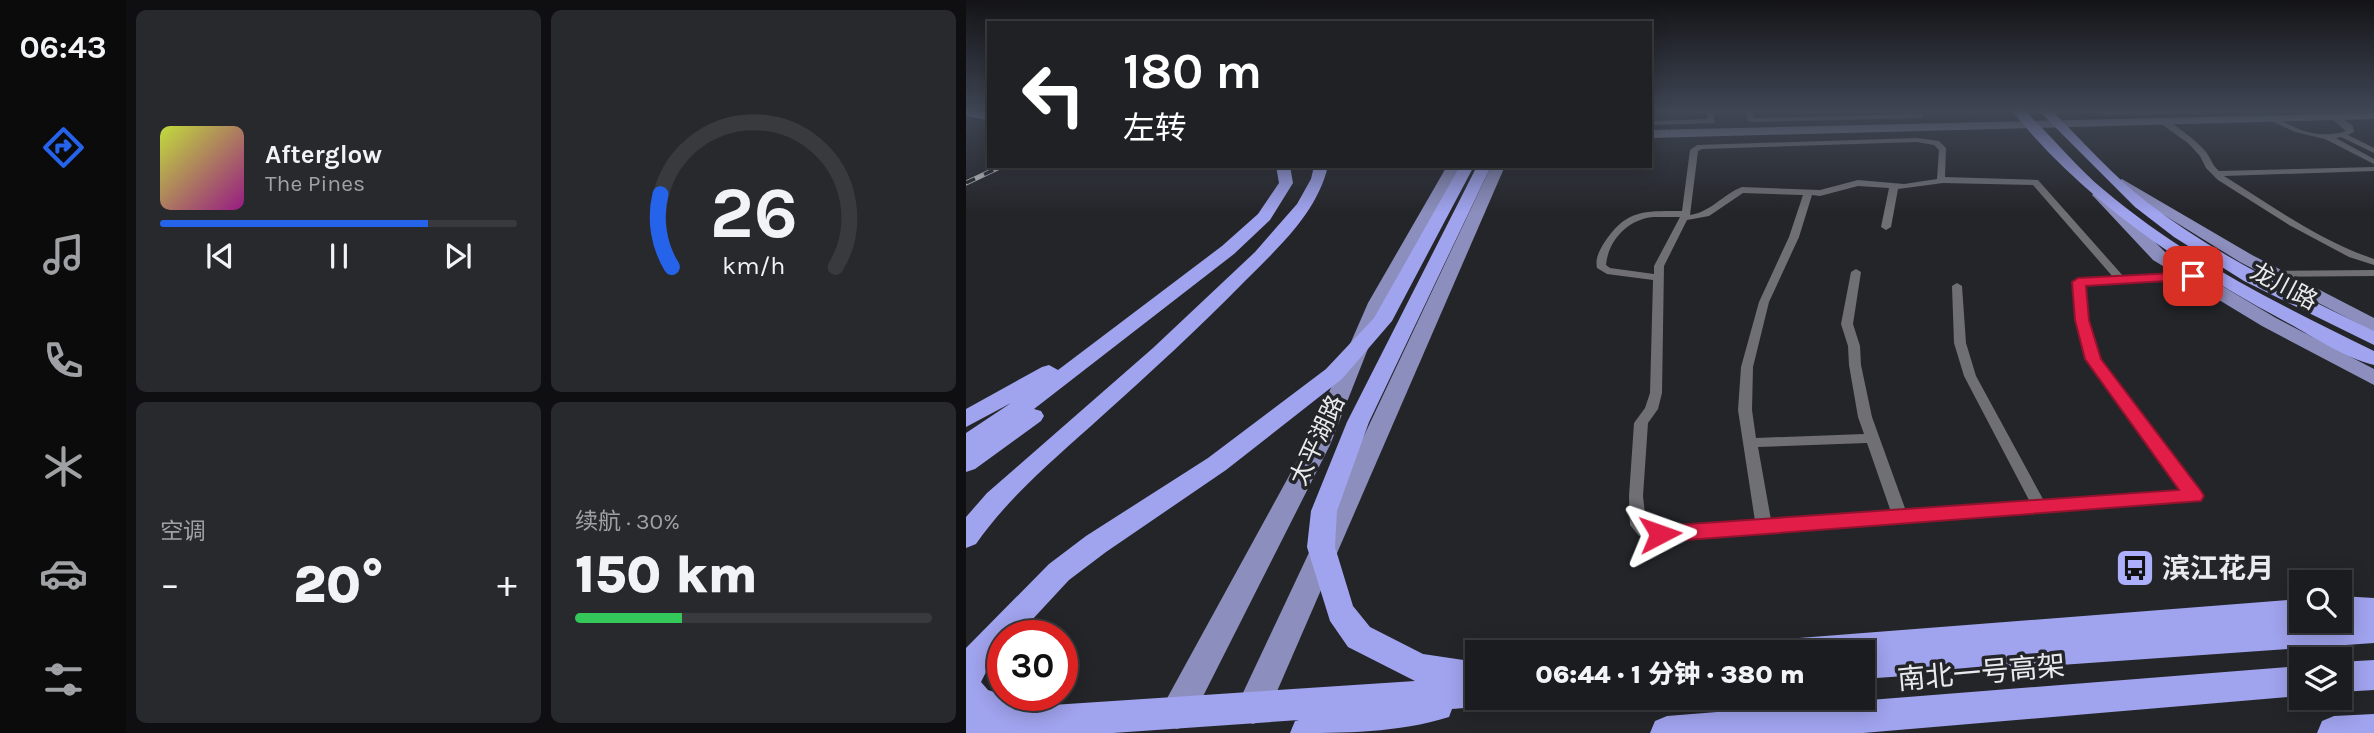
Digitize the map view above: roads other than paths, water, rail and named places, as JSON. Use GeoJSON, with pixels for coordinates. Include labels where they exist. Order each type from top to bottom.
{"type":"FeatureCollection","features":[{"type":"Feature","properties":{"kind":"highway","name":"龙川路"},"geometry":{"type":"LineString","coordinates":[[2052,145],[2098,194],[2214,275],[2268,307],[2374,359]]}},
{"type":"Feature","properties":{"kind":"highway","name":"龙川路"},"geometry":{"type":"LineString","coordinates":[[2082,145],[2140,204],[2180,234],[2250,277],[2374,339]]}},
{"type":"Feature","properties":{"kind":"highway"},"geometry":{"type":"LineString","coordinates":[[966,444],[1043,392],[1228,250],[1264,217],[1286,183],[1283,168]]}},
{"type":"Feature","properties":{"kind":"highway"},"geometry":{"type":"LineString","coordinates":[[966,537],[1038,457],[1102,405],[1208,308],[1282,234],[1320,180],[1321,168]]}},
{"type":"Feature","properties":{"kind":"highway"},"geometry":{"type":"LineString","coordinates":[[966,680],[977,658],[1059,572],[1096,544],[1217,464],[1334,374],[1382,321],[1466,168]]}},
{"type":"Feature","properties":{"kind":"highway"},"geometry":{"type":"LineString","coordinates":[[1465,675],[1419,668],[1359,637],[1340,612],[1321,547],[1324,511],[1358,422],[1483,168]]}},
{"type":"Feature","properties":{"kind":"highway"},"geometry":{"type":"LineString","coordinates":[[966,463],[1077,384],[1196,291],[1307,199]]}},
{"type":"Feature","properties":{"kind":"highway"},"geometry":{"type":"LineString","coordinates":[[966,419],[1144,316]]}},
{"type":"Feature","properties":{"kind":"highway"},"geometry":{"type":"LineString","coordinates":[[2352,609],[2374,611]]}},
{"type":"Feature","properties":{"kind":"highway"},"geometry":{"type":"LineString","coordinates":[[1875,646],[2289,613]]}},
{"type":"Feature","properties":{"kind":"highway"},"geometry":{"type":"LineString","coordinates":[[1875,664],[2374,630]]}},
{"type":"Feature","properties":{"kind":"highway"},"geometry":{"type":"LineString","coordinates":[[2352,676],[2374,675]]}},
{"type":"Feature","properties":{"kind":"highway","name":"南北一号高架"},"geometry":{"type":"LineString","coordinates":[[1667,733],[2289,682]]}},
{"type":"Feature","properties":{"kind":"highway"},"geometry":{"type":"LineString","coordinates":[[966,688],[978,702],[1039,722]]}},
{"type":"Feature","properties":{"kind":"highway"},"geometry":{"type":"LineString","coordinates":[[966,727],[1465,693]]}},
{"type":"Feature","properties":{"kind":"highway"},"geometry":{"type":"LineString","coordinates":[[1307,733],[1465,700]]}},
{"type":"Feature","properties":{"kind":"main road","name":"太平湖路"},"geometry":{"type":"LineString","coordinates":[[1177,713],[1318,445],[1377,303],[1453,168]]}},
{"type":"Feature","properties":{"kind":"main road"},"geometry":{"type":"LineString","coordinates":[[1253,708],[1497,168]]}},
{"type":"Feature","properties":{"kind":"main road"},"geometry":{"type":"LineString","coordinates":[[2122,183],[2199,233],[2271,274],[2374,326]]}},
{"type":"Feature","properties":{"kind":"main road"},"geometry":{"type":"LineString","coordinates":[[2098,194],[2159,256],[2269,322],[2374,378]]}},
{"type":"Feature","properties":{"kind":"street"},"geometry":{"type":"LineString","coordinates":[[1727,145],[1700,146],[1694,150],[1685,216],[1659,266],[1656,393],[1651,409],[1641,423],[1636,496],[1638,526],[1645,532],[1660,534],[2194,496],[2093,359],[2082,320],[2078,282],[2193,276]]}},
{"type":"Feature","properties":{"kind":"street"},"geometry":{"type":"LineString","coordinates":[[1938,145],[1943,150],[1940,167],[1940,177],[1943,180]]}},
{"type":"Feature","properties":{"kind":"street"},"geometry":{"type":"LineString","coordinates":[[2193,145],[2216,174],[2292,223],[2353,255],[2374,262]]}},
{"type":"Feature","properties":{"kind":"street"},"geometry":{"type":"LineString","coordinates":[[2343,145],[2374,162]]}},
{"type":"Feature","properties":{"kind":"street"},"geometry":{"type":"LineString","coordinates":[[2216,174],[2374,169]]}},
{"type":"Feature","properties":{"kind":"street"},"geometry":{"type":"LineString","coordinates":[[1659,278],[1606,271],[1601,266],[1600,259],[1617,231],[1630,218],[1642,215],[1709,215],[1732,194],[1742,190],[1808,193],[1858,183],[1894,187],[1943,180],[2035,182],[2122,280]]}},
{"type":"Feature","properties":{"kind":"street"},"geometry":{"type":"LineString","coordinates":[[1886,227],[1894,187]]}},
{"type":"Feature","properties":{"kind":"street"},"geometry":{"type":"LineString","coordinates":[[1764,527],[1745,410],[1746,366],[1764,302],[1794,237],[1808,193]]}},
{"type":"Feature","properties":{"kind":"street"},"geometry":{"type":"LineString","coordinates":[[1856,272],[1847,324],[1854,346],[1865,417],[1901,517]]}},
{"type":"Feature","properties":{"kind":"street"},"geometry":{"type":"LineString","coordinates":[[2271,274],[2374,273]]}},
{"type":"Feature","properties":{"kind":"street"},"geometry":{"type":"LineString","coordinates":[[1957,286],[1960,343],[1969,376],[2040,507]]}},
{"type":"Feature","properties":{"kind":"street"},"geometry":{"type":"LineString","coordinates":[[1750,443],[1872,438]]}},
{"type":"Feature","properties":{"kind":"railway"},"geometry":{"type":"LineString","coordinates":[[966,183],[998,168]]}},
{"type":"Feature","properties":{"kind":"place","name":"滨江花月"},"geometry":{"type":"Point","coordinates":[2135,568]}}]}
